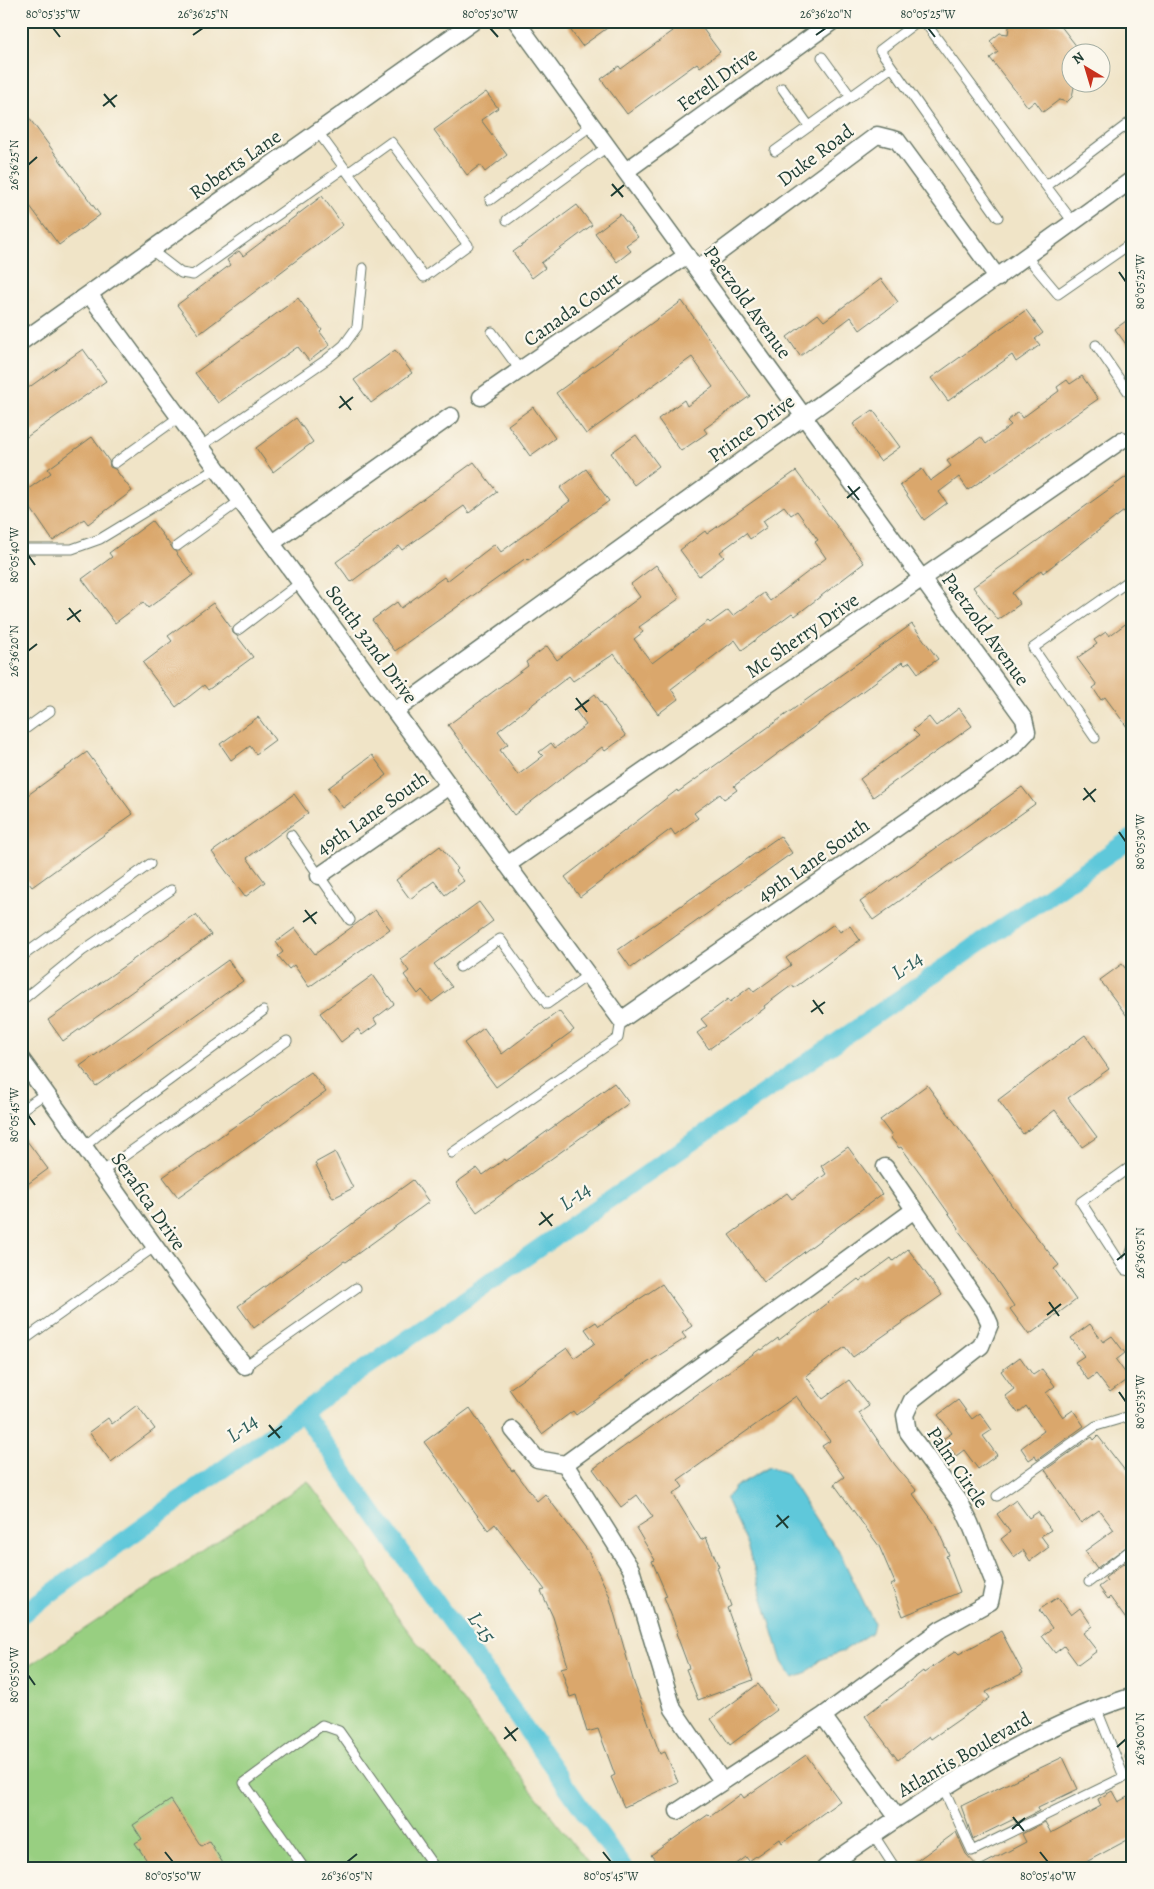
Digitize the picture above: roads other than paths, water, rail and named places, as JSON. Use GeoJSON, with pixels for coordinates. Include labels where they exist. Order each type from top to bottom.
{"type":"FeatureCollection","features":[{"type":"Feature","properties":{"kind":"street","name":"Roberts Lane"},"geometry":{"type":"LineString","coordinates":[[21,342],[474,21]]}},
{"type":"Feature","properties":{"kind":"street","name":"Paetzold Avenue"},"geometry":{"type":"LineString","coordinates":[[516,21],[923,577],[1024,719],[1027,732]]}},
{"type":"Feature","properties":{"kind":"street","name":"Ferell Drive"},"geometry":{"type":"LineString","coordinates":[[626,171],[833,21]]}},
{"type":"Feature","properties":{"kind":"street","name":"Duke Road"},"geometry":{"type":"LineString","coordinates":[[697,269],[877,135],[897,140],[998,278]]}},
{"type":"Feature","properties":{"kind":"street","name":"Prince Drive"},"geometry":{"type":"LineString","coordinates":[[395,711],[1133,179]]}},
{"type":"Feature","properties":{"kind":"street","name":"Canada Court"},"geometry":{"type":"LineString","coordinates":[[481,397],[687,254]]}},
{"type":"Feature","properties":{"kind":"street","name":"South 32nd Drive"},"geometry":{"type":"LineString","coordinates":[[89,294],[621,1020]]}},
{"type":"Feature","properties":{"kind":"street"},"geometry":{"type":"LineString","coordinates":[[272,542],[451,416]]}},
{"type":"Feature","properties":{"kind":"street","name":"Mc Sherry Drive"},"geometry":{"type":"LineString","coordinates":[[507,865],[1122,440]]}},
{"type":"Feature","properties":{"kind":"street","name":"49th Lane South"},"geometry":{"type":"LineString","coordinates":[[621,1020],[1013,747],[1027,732]]}},
{"type":"Feature","properties":{"kind":"street","name":"49th Lane South"},"geometry":{"type":"LineString","coordinates":[[319,876],[449,786]]}},
{"type":"Feature","properties":{"kind":"street","name":"Serafica Drive"},"geometry":{"type":"LineString","coordinates":[[21,1059],[103,1171],[154,1247],[245,1366]]}},
{"type":"Feature","properties":{"kind":"street","name":"Palm Circle"},"geometry":{"type":"LineString","coordinates":[[678,1811],[823,1716],[941,1629],[990,1602],[994,1583],[960,1502],[908,1432],[906,1415],[912,1400],[981,1346],[990,1324],[984,1311],[884,1167]]}},
{"type":"Feature","properties":{"kind":"street"},"geometry":{"type":"LineString","coordinates":[[513,1430],[537,1459],[565,1464],[914,1210]]}},
{"type":"Feature","properties":{"kind":"street"},"geometry":{"type":"LineString","coordinates":[[565,1464],[631,1569],[672,1709],[722,1781]]}},
{"type":"Feature","properties":{"kind":"street","name":"Atlantis Boulevard"},"geometry":{"type":"LineString","coordinates":[[826,1868],[897,1817],[1012,1748],[1133,1696]]}},
{"type":"Feature","properties":{"kind":"street"},"geometry":{"type":"LineString","coordinates":[[823,1716],[897,1817]]}},
{"type":"Feature","properties":{"kind":"lane"},"geometry":{"type":"LineString","coordinates":[[918,21],[880,50],[998,217]]}},
{"type":"Feature","properties":{"kind":"lane"},"geometry":{"type":"LineString","coordinates":[[924,21],[1073,222]]}},
{"type":"Feature","properties":{"kind":"lane"},"geometry":{"type":"LineString","coordinates":[[822,57],[851,97]]}},
{"type":"Feature","properties":{"kind":"lane"},"geometry":{"type":"LineString","coordinates":[[775,150],[892,68]]}},
{"type":"Feature","properties":{"kind":"lane"},"geometry":{"type":"LineString","coordinates":[[782,88],[809,126]]}},
{"type":"Feature","properties":{"kind":"lane"},"geometry":{"type":"LineString","coordinates":[[1046,186],[1133,120]]}},
{"type":"Feature","properties":{"kind":"lane"},"geometry":{"type":"LineString","coordinates":[[490,200],[592,126]]}},
{"type":"Feature","properties":{"kind":"lane"},"geometry":{"type":"LineString","coordinates":[[151,250],[181,273],[192,275],[346,170],[391,142],[468,245],[424,278],[346,170],[318,132]]}},
{"type":"Feature","properties":{"kind":"lane"},"geometry":{"type":"LineString","coordinates":[[507,220],[608,146]]}},
{"type":"Feature","properties":{"kind":"lane"},"geometry":{"type":"LineString","coordinates":[[1026,256],[1058,294],[1133,242]]}},
{"type":"Feature","properties":{"kind":"lane"},"geometry":{"type":"LineString","coordinates":[[201,446],[326,360],[344,344],[357,326],[363,268]]}},
{"type":"Feature","properties":{"kind":"lane"},"geometry":{"type":"LineString","coordinates":[[492,332],[520,370]]}},
{"type":"Feature","properties":{"kind":"lane"},"geometry":{"type":"LineString","coordinates":[[1096,345],[1132,394]]}},
{"type":"Feature","properties":{"kind":"lane"},"geometry":{"type":"LineString","coordinates":[[115,464],[180,416]]}},
{"type":"Feature","properties":{"kind":"lane"},"geometry":{"type":"LineString","coordinates":[[21,549],[72,548],[100,539],[218,468]]}},
{"type":"Feature","properties":{"kind":"lane"},"geometry":{"type":"LineString","coordinates":[[177,546],[241,500]]}},
{"type":"Feature","properties":{"kind":"lane"},"geometry":{"type":"LineString","coordinates":[[1095,738],[1033,648],[1133,578]]}},
{"type":"Feature","properties":{"kind":"lane"},"geometry":{"type":"LineString","coordinates":[[238,630],[301,582]]}},
{"type":"Feature","properties":{"kind":"lane"},"geometry":{"type":"LineString","coordinates":[[21,732],[50,711]]}},
{"type":"Feature","properties":{"kind":"lane"},"geometry":{"type":"LineString","coordinates":[[291,835],[350,920]]}},
{"type":"Feature","properties":{"kind":"lane"},"geometry":{"type":"LineString","coordinates":[[21,957],[150,864]]}},
{"type":"Feature","properties":{"kind":"lane"},"geometry":{"type":"LineString","coordinates":[[21,1001],[82,951],[171,890]]}},
{"type":"Feature","properties":{"kind":"lane"},"geometry":{"type":"LineString","coordinates":[[460,968],[500,939],[547,1004],[588,975]]}},
{"type":"Feature","properties":{"kind":"lane"},"geometry":{"type":"LineString","coordinates":[[85,1146],[117,1119],[263,1011]]}},
{"type":"Feature","properties":{"kind":"lane"},"geometry":{"type":"LineString","coordinates":[[452,1154],[618,1038],[621,1020]]}},
{"type":"Feature","properties":{"kind":"lane"},"geometry":{"type":"LineString","coordinates":[[103,1171],[288,1041]]}},
{"type":"Feature","properties":{"kind":"lane"},"geometry":{"type":"LineString","coordinates":[[21,1110],[46,1093]]}},
{"type":"Feature","properties":{"kind":"lane"},"geometry":{"type":"LineString","coordinates":[[1129,1271],[1081,1202],[1133,1166]]}},
{"type":"Feature","properties":{"kind":"lane"},"geometry":{"type":"LineString","coordinates":[[21,1342],[154,1247]]}},
{"type":"Feature","properties":{"kind":"lane"},"geometry":{"type":"LineString","coordinates":[[1129,1271],[1133,1247]]}},
{"type":"Feature","properties":{"kind":"lane"},"geometry":{"type":"LineString","coordinates":[[245,1366],[356,1288]]}},
{"type":"Feature","properties":{"kind":"lane"},"geometry":{"type":"LineString","coordinates":[[997,1496],[1096,1426],[1133,1415]]}},
{"type":"Feature","properties":{"kind":"lane"},"geometry":{"type":"LineString","coordinates":[[1089,1582],[1133,1548]]}},
{"type":"Feature","properties":{"kind":"lane"},"geometry":{"type":"LineString","coordinates":[[943,1788],[972,1851],[1124,1777],[1097,1710]]}},
{"type":"Feature","properties":{"kind":"lane"},"geometry":{"type":"LineString","coordinates":[[304,1868],[244,1783],[322,1725],[339,1731],[435,1868]]}},
{"type":"Feature","properties":{"kind":"lane"},"geometry":{"type":"LineString","coordinates":[[873,1834],[895,1868]]}},
{"type":"Feature","properties":{"kind":"water"},"geometry":{"type":"Polygon","coordinates":[[[769,1467],[786,1473],[826,1535],[838,1549],[874,1623],[872,1632],[843,1651],[820,1660],[805,1674],[793,1678],[782,1662],[747,1545],[726,1499],[735,1487],[769,1467]]]}},
{"type":"Feature","properties":{"kind":"waterway","name":"L-14"},"geometry":{"type":"LineString","coordinates":[[21,1615],[302,1412],[1133,837]]}},
{"type":"Feature","properties":{"kind":"waterway","name":"L-15"},"geometry":{"type":"LineString","coordinates":[[302,1412],[624,1868]]}}]}
